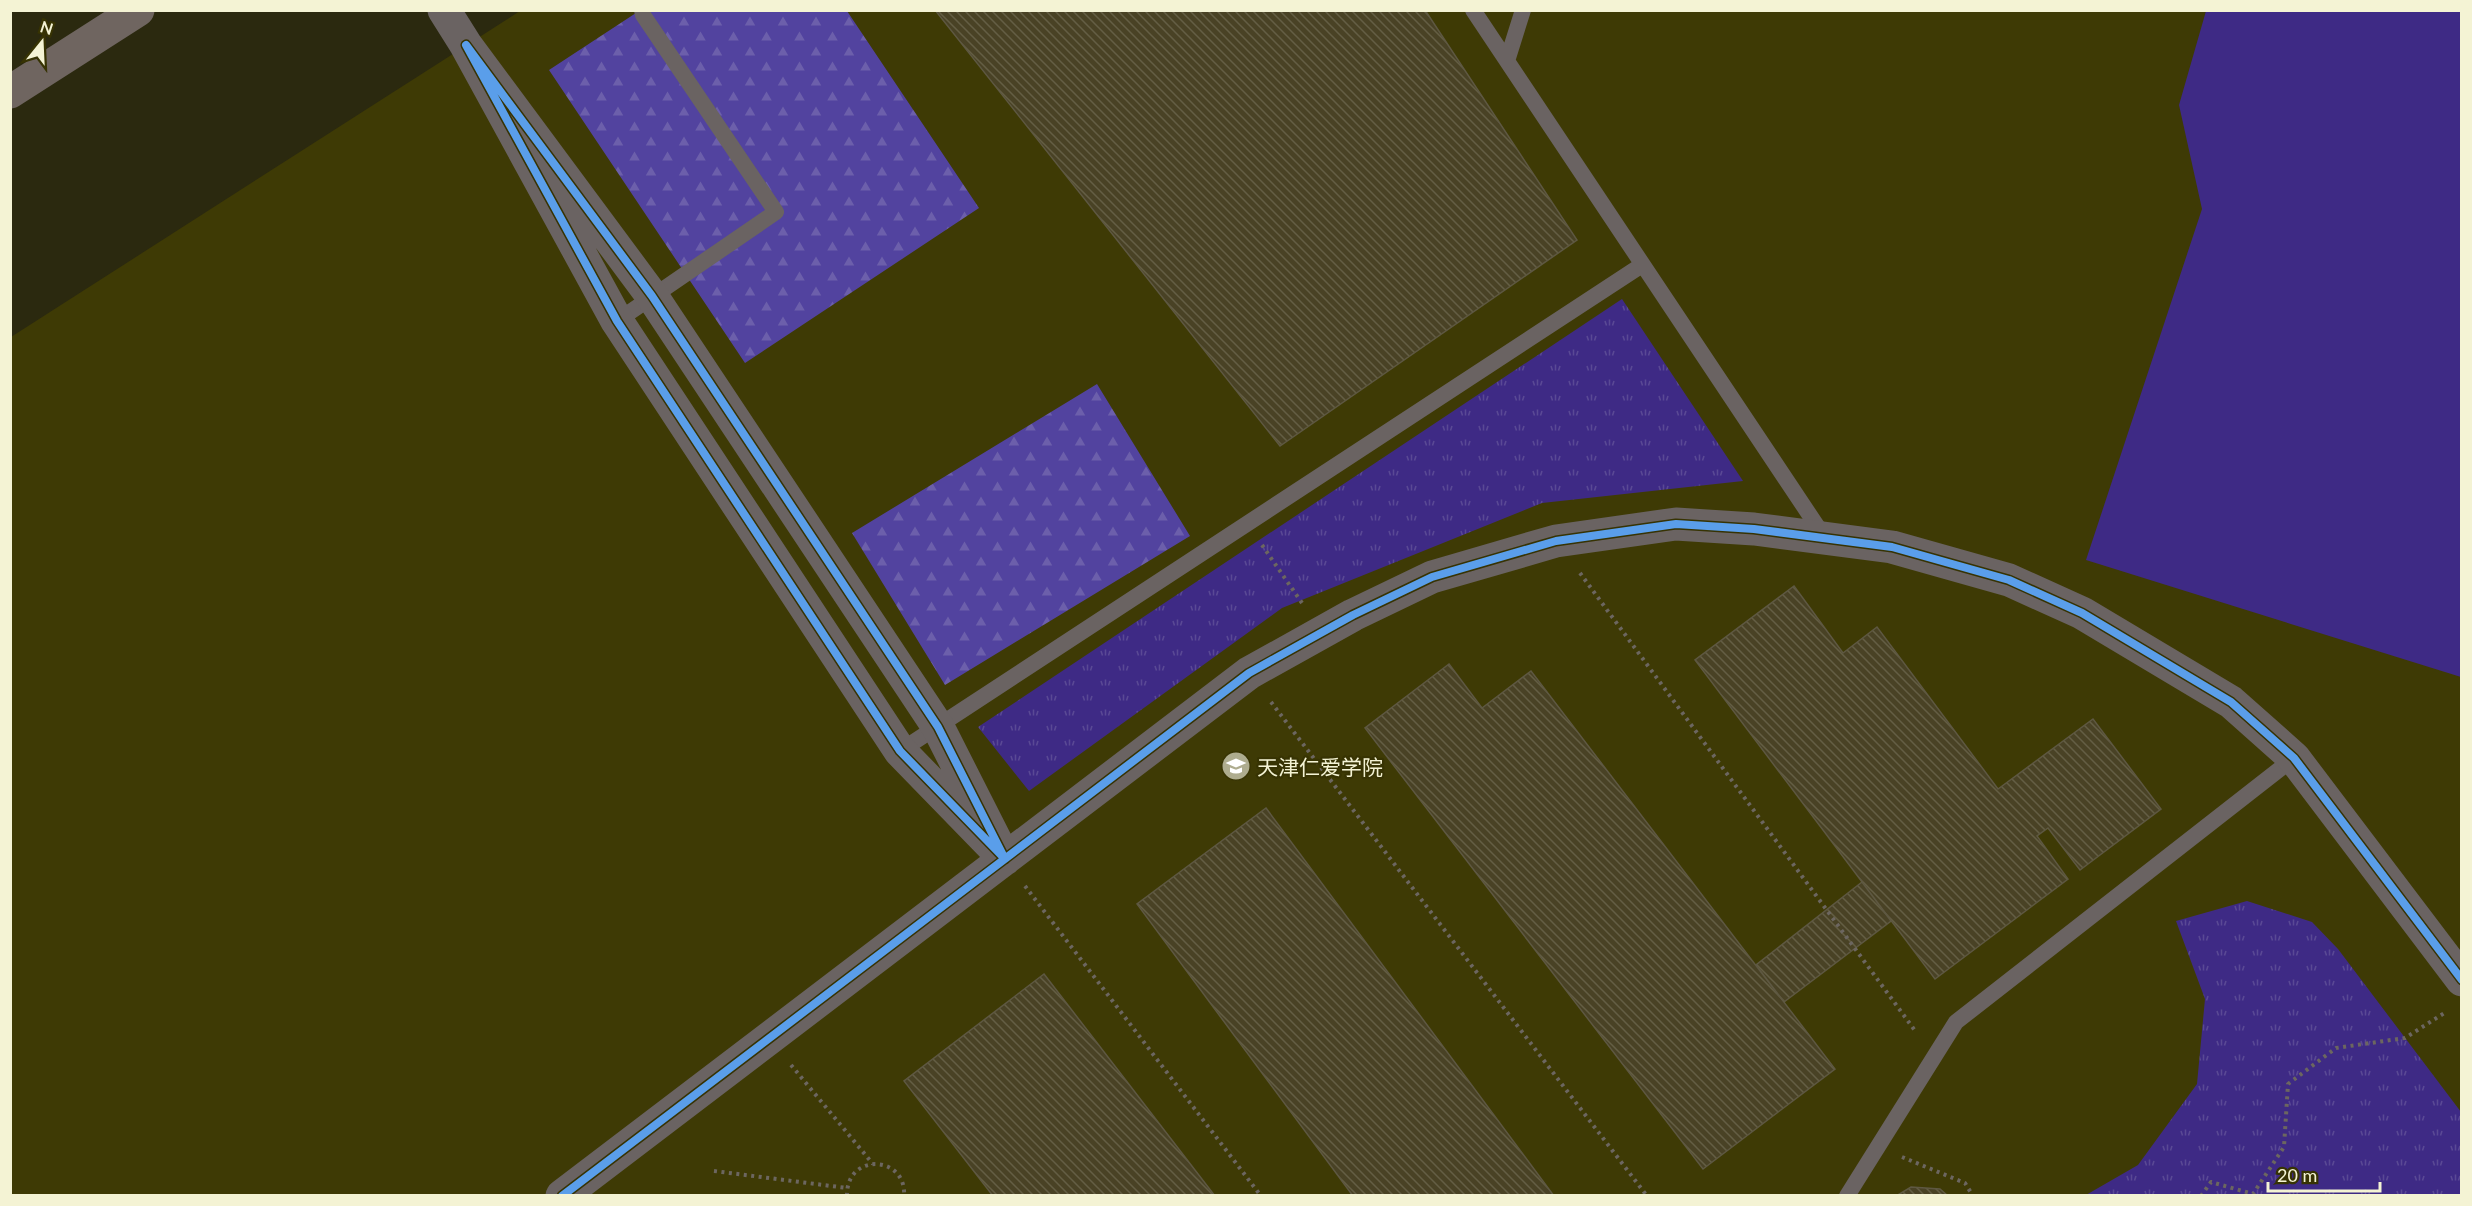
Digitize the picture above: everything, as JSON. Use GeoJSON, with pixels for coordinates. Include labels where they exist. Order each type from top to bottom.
{"type":"FeatureCollection","features":[{"type":"Feature","properties":{"kind":"highway"},"geometry":{"type":"LineString","coordinates":[[10,92],[138,10]]}},
{"type":"Feature","properties":{"kind":"street"},"geometry":{"type":"LineString","coordinates":[[444,10],[466,45],[617,321],[900,750],[1005,859]]}},
{"type":"Feature","properties":{"kind":"street"},"geometry":{"type":"LineString","coordinates":[[466,45],[652,296],[938,727],[1005,859]]}},
{"type":"Feature","properties":{"kind":"street"},"geometry":{"type":"LineString","coordinates":[[562,1196],[1249,673],[1432,577],[1556,541],[1676,524],[1754,529],[1892,547],[2009,580],[2082,613],[2231,702],[2294,758],[2457,994]]}},
{"type":"Feature","properties":{"kind":"lane"},"geometry":{"type":"LineString","coordinates":[[617,321],[776,212],[643,15],[642,10]]}},
{"type":"Feature","properties":{"kind":"lane"},"geometry":{"type":"LineString","coordinates":[[1473,10],[1825,538]]}},
{"type":"Feature","properties":{"kind":"lane"},"geometry":{"type":"LineString","coordinates":[[1506,61],[1523,10]]}},
{"type":"Feature","properties":{"kind":"lane"},"geometry":{"type":"LineString","coordinates":[[900,750],[1642,265]]}},
{"type":"Feature","properties":{"kind":"lane"},"geometry":{"type":"LineString","coordinates":[[1847,1196],[1956,1022],[2294,758]]}},
{"type":"Feature","properties":{"kind":"path"},"geometry":{"type":"LineString","coordinates":[[1246,522],[1322,633]]}},
{"type":"Feature","properties":{"kind":"path"},"geometry":{"type":"LineString","coordinates":[[1556,541],[1934,1057]]}},
{"type":"Feature","properties":{"kind":"path"},"geometry":{"type":"LineString","coordinates":[[1249,673],[1647,1196]]}},
{"type":"Feature","properties":{"kind":"path"},"geometry":{"type":"LineString","coordinates":[[1005,859],[1261,1196]]}},
{"type":"Feature","properties":{"kind":"path"},"geometry":{"type":"LineString","coordinates":[[2201,1196],[2211,1182],[2253,1194],[2284,1147],[2288,1084],[2336,1048],[2405,1038],[2457,994]]}},
{"type":"Feature","properties":{"kind":"path"},"geometry":{"type":"LineString","coordinates":[[769,1038],[873,1164]]}},
{"type":"Feature","properties":{"kind":"path"},"geometry":{"type":"LineString","coordinates":[[1878,1148],[1965,1183],[1973,1196]]}},
{"type":"Feature","properties":{"kind":"path"},"geometry":{"type":"LineString","coordinates":[[847,1196],[847,1188],[856,1171],[873,1164],[891,1168],[897,1174],[902,1181],[904,1196]]}},
{"type":"Feature","properties":{"kind":"path"},"geometry":{"type":"LineString","coordinates":[[714,1171],[847,1188]]}},
{"type":"Feature","properties":{"kind":"shaded area","name":"天津仁爱学院"},"geometry":{"type":"Polygon","coordinates":[[[520,11],[2461,11],[2461,1195],[11,1196],[11,337],[520,11]]]}},
{"type":"Feature","properties":{"kind":"green space"},"geometry":{"type":"Polygon","coordinates":[[[639,11],[847,11],[979,208],[745,363],[549,70],[639,11]]]}},
{"type":"Feature","properties":{"kind":"green space"},"geometry":{"type":"Polygon","coordinates":[[[2206,11],[2461,11],[2461,677],[2086,560],[2202,209],[2179,105],[2206,11]]]}},
{"type":"Feature","properties":{"kind":"green space"},"geometry":{"type":"Polygon","coordinates":[[[1622,299],[1743,481],[1542,503],[1282,608],[1029,791],[978,727],[1622,299]]]}},
{"type":"Feature","properties":{"kind":"green space"},"geometry":{"type":"Polygon","coordinates":[[[1097,384],[1190,536],[945,685],[852,533],[1097,384]]]}},
{"type":"Feature","properties":{"kind":"green space"},"geometry":{"type":"Polygon","coordinates":[[[2247,901],[2312,922],[2338,949],[2461,1112],[2461,1195],[2086,1195],[2138,1165],[2197,1084],[2205,999],[2176,921],[2247,901]]]}},
{"type":"Feature","properties":{"kind":"building"},"geometry":{"type":"Polygon","coordinates":[[[935,10],[1425,10],[1577,240],[1280,446],[935,10]]]}},
{"type":"Feature","properties":{"kind":"building"},"geometry":{"type":"Polygon","coordinates":[[[1794,586],[1843,653],[1877,627],[1998,789],[2093,719],[2161,809],[2080,870],[2048,828],[2037,836],[2068,879],[1935,979],[1695,660],[1794,586]]]}},
{"type":"Feature","properties":{"kind":"building"},"geometry":{"type":"Polygon","coordinates":[[[1449,664],[1482,708],[1531,671],[1835,1069],[1703,1169],[1365,728],[1449,664]]]}},
{"type":"Feature","properties":{"kind":"building"},"geometry":{"type":"Polygon","coordinates":[[[1266,808],[1554,1196],[1353,1196],[1137,904],[1266,808]]]}},
{"type":"Feature","properties":{"kind":"building"},"geometry":{"type":"Polygon","coordinates":[[[1862,882],[1891,921],[1784,1002],[1756,965],[1862,882]]]}},
{"type":"Feature","properties":{"kind":"building"},"geometry":{"type":"Polygon","coordinates":[[[1044,974],[1215,1196],[993,1196],[904,1081],[1044,974]]]}},
{"type":"Feature","properties":{"kind":"building"},"geometry":{"type":"Polygon","coordinates":[[[1911,1187],[1940,1189],[1948,1196],[1896,1196],[1911,1187]]]}},
{"type":"Feature","properties":{"kind":"cycle path"},"geometry":{"type":"LineString","coordinates":[[466,45],[652,296],[938,727],[1005,859],[900,751],[617,321],[466,45]]}},
{"type":"Feature","properties":{"kind":"cycle path"},"geometry":{"type":"LineString","coordinates":[[562,1196],[1249,673],[1353,615],[1432,577],[1556,541],[1676,524],[1754,529],[1892,547],[2009,580],[2082,613],[2231,702],[2294,758],[2462,980]]}},
{"type":"Feature","properties":{"kind":"place","name":"天津仁爱学院"},"geometry":{"type":"Point","coordinates":[1236,766]}}]}
